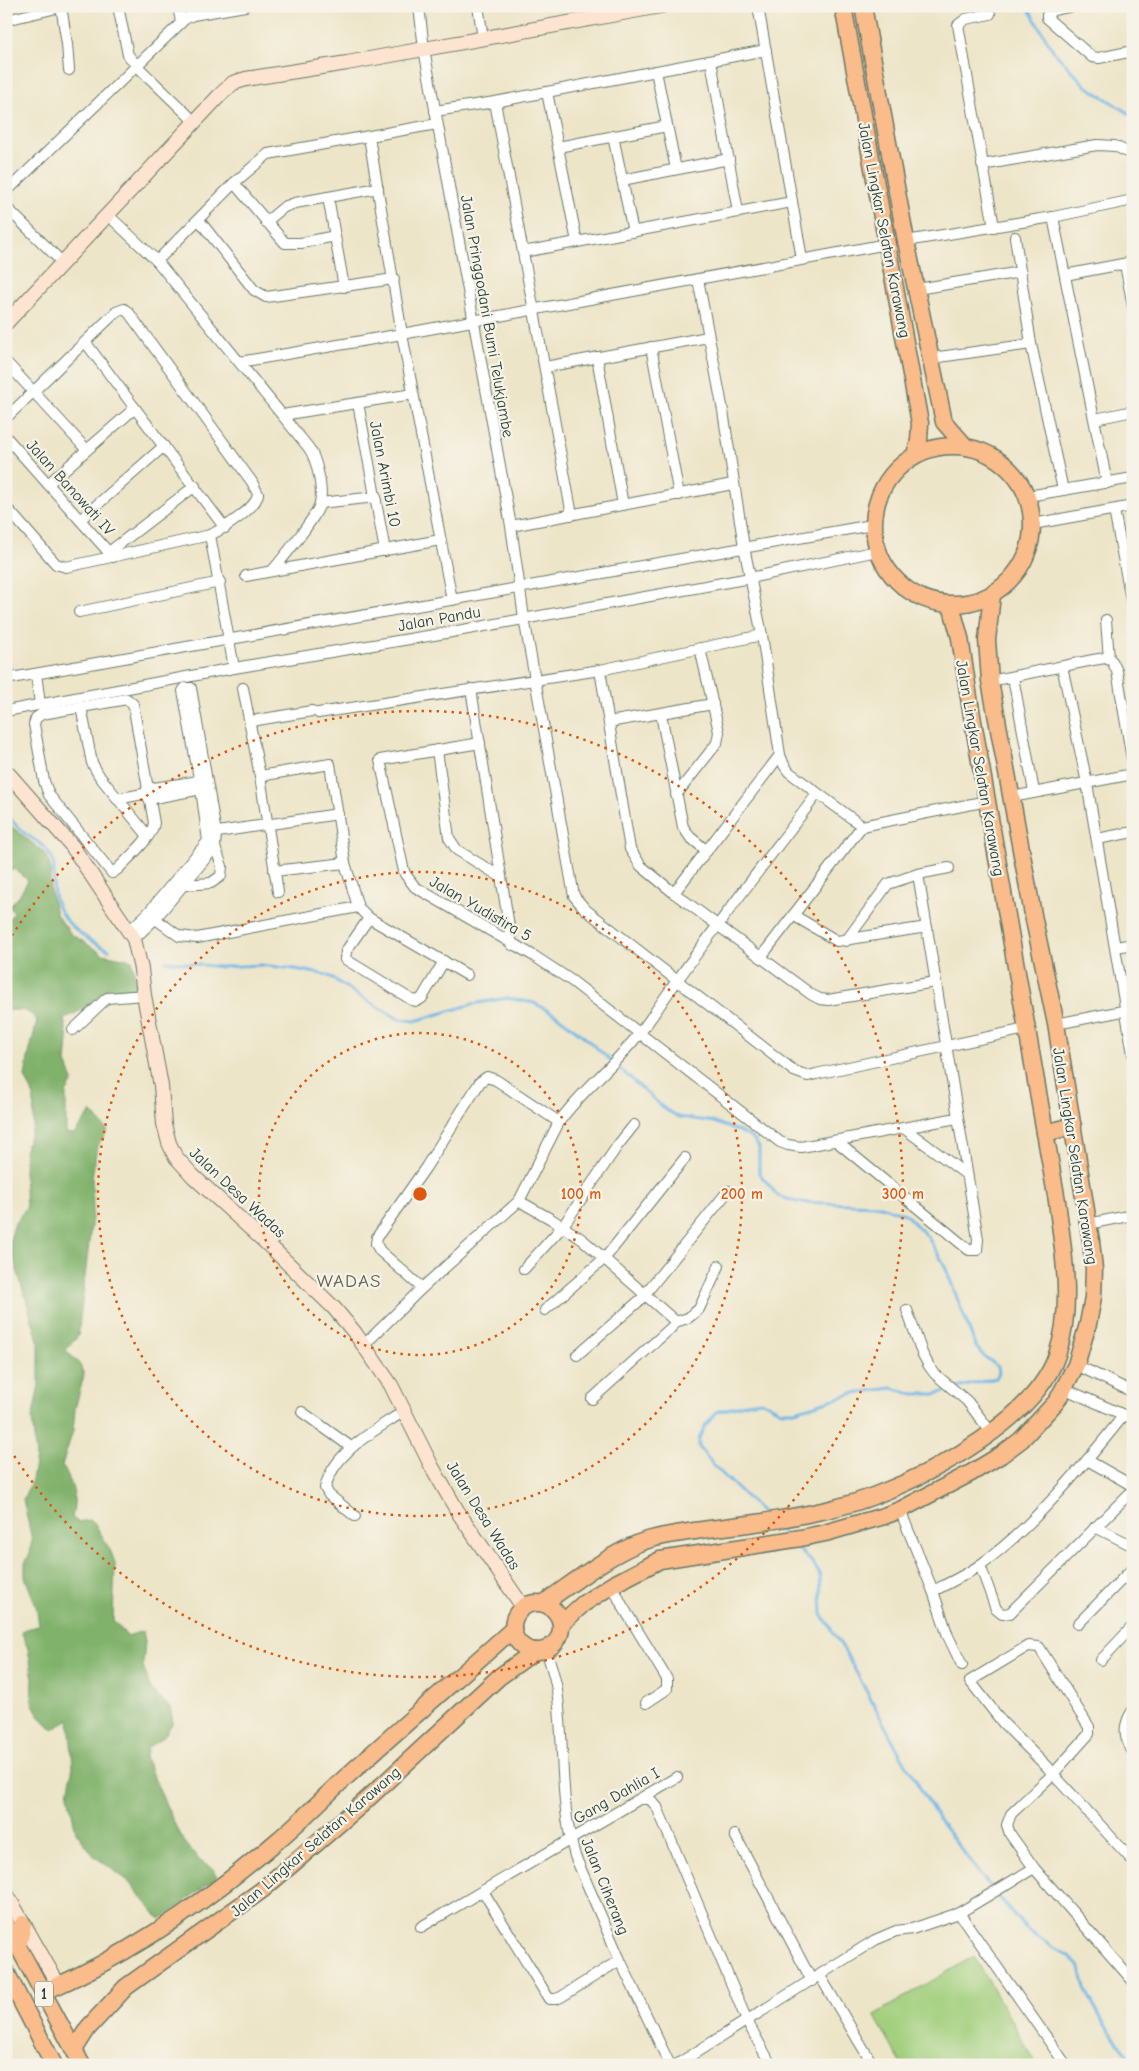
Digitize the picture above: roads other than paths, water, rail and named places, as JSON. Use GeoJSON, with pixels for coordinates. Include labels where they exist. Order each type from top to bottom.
{"type":"FeatureCollection","features":[{"type":"Feature","properties":{"kind":"main road"},"geometry":{"type":"LineString","coordinates":[[6,323],[233,84],[246,80],[424,50],[661,6]]}},
{"type":"Feature","properties":{"kind":"main road","name":"Jalan Lingkar Selatan Karawang"},"geometry":{"type":"LineString","coordinates":[[843,6],[920,423],[919,441],[915,454]]}},
{"type":"Feature","properties":{"kind":"main road","name":"Jalan Lingkar Selatan Karawang"},"geometry":{"type":"LineString","coordinates":[[863,6],[906,241],[944,422],[965,446]]}},
{"type":"Feature","properties":{"kind":"main road"},"geometry":{"type":"LineString","coordinates":[[965,446],[982,450],[1002,461],[1017,477],[1028,496],[1033,524],[1030,546],[1020,567],[1005,585],[992,595],[951,605],[927,601],[906,590],[888,573],[877,551],[872,525],[878,497],[892,472],[915,454],[937,447],[965,446]]}},
{"type":"Feature","properties":{"kind":"main road","name":"Jalan Lingkar Selatan Karawang"},"geometry":{"type":"LineString","coordinates":[[561,1624],[583,1604],[612,1585],[660,1560],[767,1544],[824,1533],[900,1510],[971,1473],[1014,1445],[1045,1415],[1065,1389],[1076,1365],[1088,1324],[1093,1297],[1094,1268],[1056,1024],[990,681],[987,640],[992,595]]}},
{"type":"Feature","properties":{"kind":"main road","name":"Jalan Lingkar Selatan Karawang"},"geometry":{"type":"LineString","coordinates":[[544,1604],[595,1568],[641,1542],[665,1535],[822,1511],[875,1496],[922,1475],[971,1446],[1012,1416],[1039,1389],[1048,1376],[1057,1356],[1062,1337],[1066,1276],[1057,1201],[960,638],[951,605]]}},
{"type":"Feature","properties":{"kind":"main road","name":"Jalan Desa Wadas"},"geometry":{"type":"LineString","coordinates":[[6,772],[72,846],[132,935],[141,969],[161,1086],[164,1124],[168,1143],[175,1156],[193,1176],[334,1308],[364,1345],[382,1371],[432,1467],[458,1512],[523,1607]]}},
{"type":"Feature","properties":{"kind":"main road"},"geometry":{"type":"LineString","coordinates":[[1045,1133],[1073,1126]]}},
{"type":"Feature","properties":{"kind":"main road"},"geometry":{"type":"LineString","coordinates":[[529,1604],[544,1604],[558,1614],[561,1624],[560,1634],[554,1643],[540,1650],[520,1644],[515,1638],[513,1629],[515,1617],[523,1607],[529,1604]]}},
{"type":"Feature","properties":{"kind":"main road","name":"Jalan Lingkar Selatan Karawang"},"geometry":{"type":"LineString","coordinates":[[43,1992],[59,1986],[129,1950],[188,1912],[227,1883],[279,1840],[513,1629]]}},
{"type":"Feature","properties":{"kind":"main road","name":"Jalan Lingkar Selatan Karawang"},"geometry":{"type":"LineString","coordinates":[[74,2050],[88,2028],[126,1987],[233,1912],[269,1884],[362,1804],[499,1677],[540,1650]]}},
{"type":"Feature","properties":{"kind":"main road"},"geometry":{"type":"LineString","coordinates":[[6,1893],[59,1986]]}},
{"type":"Feature","properties":{"kind":"main road","name":"1"},"geometry":{"type":"LineString","coordinates":[[6,1924],[82,2065]]}},
{"type":"Feature","properties":{"kind":"main road"},"geometry":{"type":"LineString","coordinates":[[18,1946],[24,1924]]}},
{"type":"Feature","properties":{"kind":"main road","name":"1"},"geometry":{"type":"LineString","coordinates":[[6,1972],[54,2065]]}},
{"type":"Feature","properties":{"kind":"street"},"geometry":{"type":"LineString","coordinates":[[6,20],[61,6],[68,44],[69,70]]}},
{"type":"Feature","properties":{"kind":"street"},"geometry":{"type":"LineString","coordinates":[[118,6],[126,50],[137,66],[196,122]]}},
{"type":"Feature","properties":{"kind":"street"},"geometry":{"type":"LineString","coordinates":[[178,6],[181,22]]}},
{"type":"Feature","properties":{"kind":"street"},"geometry":{"type":"LineString","coordinates":[[6,192],[181,22],[193,15],[245,6]]}},
{"type":"Feature","properties":{"kind":"street","name":"Jalan Pringgodani Bumi Telukjambe"},"geometry":{"type":"LineString","coordinates":[[419,6],[424,50],[511,526],[524,618],[574,896],[586,910],[676,981],[794,1071],[802,1075],[816,1074],[1026,1029]]}},
{"type":"Feature","properties":{"kind":"street"},"geometry":{"type":"LineString","coordinates":[[478,6],[483,38]]}},
{"type":"Feature","properties":{"kind":"street"},"geometry":{"type":"LineString","coordinates":[[758,6],[802,260]]}},
{"type":"Feature","properties":{"kind":"street"},"geometry":{"type":"LineString","coordinates":[[1073,6],[1050,11],[1046,16],[1049,22],[1086,53],[1099,58],[1133,52]]}},
{"type":"Feature","properties":{"kind":"street"},"geometry":{"type":"LineString","coordinates":[[990,14],[966,18],[958,25],[994,227]]}},
{"type":"Feature","properties":{"kind":"street"},"geometry":{"type":"LineString","coordinates":[[435,111],[495,102],[766,50]]}},
{"type":"Feature","properties":{"kind":"street"},"geometry":{"type":"LineString","coordinates":[[711,61],[738,212]]}},
{"type":"Feature","properties":{"kind":"street"},"geometry":{"type":"LineString","coordinates":[[656,71],[676,169]]}},
{"type":"Feature","properties":{"kind":"street"},"geometry":{"type":"LineString","coordinates":[[547,92],[577,242]]}},
{"type":"Feature","properties":{"kind":"street"},"geometry":{"type":"LineString","coordinates":[[495,102],[572,515]]}},
{"type":"Feature","properties":{"kind":"street"},"geometry":{"type":"LineString","coordinates":[[157,261],[234,183],[268,154],[438,124]]}},
{"type":"Feature","properties":{"kind":"street"},"geometry":{"type":"LineString","coordinates":[[558,147],[668,126]]}},
{"type":"Feature","properties":{"kind":"street"},"geometry":{"type":"LineString","coordinates":[[613,136],[633,232]]}},
{"type":"Feature","properties":{"kind":"street"},"geometry":{"type":"LineString","coordinates":[[369,137],[402,334],[452,600]]}},
{"type":"Feature","properties":{"kind":"street"},"geometry":{"type":"LineString","coordinates":[[982,165],[1097,145],[1116,146],[1133,155]]}},
{"type":"Feature","properties":{"kind":"street"},"geometry":{"type":"LineString","coordinates":[[622,180],[729,160]]}},
{"type":"Feature","properties":{"kind":"street"},"geometry":{"type":"LineString","coordinates":[[234,183],[285,243],[295,244],[335,236]]}},
{"type":"Feature","properties":{"kind":"street"},"geometry":{"type":"LineString","coordinates":[[266,222],[288,205],[378,188]]}},
{"type":"Feature","properties":{"kind":"street"},"geometry":{"type":"LineString","coordinates":[[328,197],[344,287]]}},
{"type":"Feature","properties":{"kind":"street"},"geometry":{"type":"LineString","coordinates":[[906,241],[1053,217],[1133,200]]}},
{"type":"Feature","properties":{"kind":"street"},"geometry":{"type":"LineString","coordinates":[[523,252],[792,202]]}},
{"type":"Feature","properties":{"kind":"street"},"geometry":{"type":"LineString","coordinates":[[6,207],[63,263]]}},
{"type":"Feature","properties":{"kind":"street"},"geometry":{"type":"LineString","coordinates":[[108,215],[157,261],[312,452],[316,460],[320,503],[314,515],[273,570]]}},
{"type":"Feature","properties":{"kind":"street"},"geometry":{"type":"LineString","coordinates":[[1053,217],[1107,483]]}},
{"type":"Feature","properties":{"kind":"street"},"geometry":{"type":"LineString","coordinates":[[199,220],[254,290],[266,297],[394,279]]}},
{"type":"Feature","properties":{"kind":"street"},"geometry":{"type":"LineString","coordinates":[[1015,237],[1031,344],[1063,490]]}},
{"type":"Feature","properties":{"kind":"street"},"geometry":{"type":"LineString","coordinates":[[240,362],[474,321],[887,244]]}},
{"type":"Feature","properties":{"kind":"street"},"geometry":{"type":"LineString","coordinates":[[1065,275],[1129,263],[1133,307]]}},
{"type":"Feature","properties":{"kind":"street"},"geometry":{"type":"LineString","coordinates":[[917,289],[1021,272]]}},
{"type":"Feature","properties":{"kind":"street"},"geometry":{"type":"LineString","coordinates":[[698,279],[744,547],[762,635],[780,755],[789,772],[816,794],[862,826]]}},
{"type":"Feature","properties":{"kind":"street"},"geometry":{"type":"LineString","coordinates":[[6,418],[120,310],[124,309],[129,313],[258,492],[258,498],[255,502],[225,528],[210,535],[111,554],[73,566],[56,564],[6,507]]}},
{"type":"Feature","properties":{"kind":"street"},"geometry":{"type":"LineString","coordinates":[[544,367],[708,337]]}},
{"type":"Feature","properties":{"kind":"street"},"geometry":{"type":"LineString","coordinates":[[86,343],[225,528]]}},
{"type":"Feature","properties":{"kind":"street"},"geometry":{"type":"LineString","coordinates":[[932,358],[1031,344]]}},
{"type":"Feature","properties":{"kind":"street"},"geometry":{"type":"LineString","coordinates":[[651,347],[679,495]]}},
{"type":"Feature","properties":{"kind":"street"},"geometry":{"type":"LineString","coordinates":[[597,357],[623,505]]}},
{"type":"Feature","properties":{"kind":"street"},"geometry":{"type":"LineString","coordinates":[[6,362],[86,449]]}},
{"type":"Feature","properties":{"kind":"street"},"geometry":{"type":"LineString","coordinates":[[282,415],[413,394]]}},
{"type":"Feature","properties":{"kind":"street","name":"Jalan Arimbi 10"},"geometry":{"type":"LineString","coordinates":[[358,403],[385,550]]}},
{"type":"Feature","properties":{"kind":"street"},"geometry":{"type":"LineString","coordinates":[[48,484],[135,408]]}},
{"type":"Feature","properties":{"kind":"street"},"geometry":{"type":"LineString","coordinates":[[1095,419],[1133,411]]}},
{"type":"Feature","properties":{"kind":"street","name":"Jalan Banowati IV"},"geometry":{"type":"LineString","coordinates":[[6,437],[111,554]]}},
{"type":"Feature","properties":{"kind":"street"},"geometry":{"type":"LineString","coordinates":[[81,519],[164,446]]}},
{"type":"Feature","properties":{"kind":"street"},"geometry":{"type":"LineString","coordinates":[[1028,496],[1133,478]]}},
{"type":"Feature","properties":{"kind":"street"},"geometry":{"type":"LineString","coordinates":[[511,526],[733,484]]}},
{"type":"Feature","properties":{"kind":"street"},"geometry":{"type":"LineString","coordinates":[[111,554],[194,486]]}},
{"type":"Feature","properties":{"kind":"street"},"geometry":{"type":"LineString","coordinates":[[320,503],[376,497]]}},
{"type":"Feature","properties":{"kind":"street"},"geometry":{"type":"LineString","coordinates":[[1033,524],[1133,506]]}},
{"type":"Feature","properties":{"kind":"street"},"geometry":{"type":"LineString","coordinates":[[1114,510],[1130,577],[1133,610]]}},
{"type":"Feature","properties":{"kind":"street","name":"Jalan Pandu"},"geometry":{"type":"LineString","coordinates":[[6,680],[872,525]]}},
{"type":"Feature","properties":{"kind":"street"},"geometry":{"type":"LineString","coordinates":[[210,535],[234,668]]}},
{"type":"Feature","properties":{"kind":"street"},"geometry":{"type":"LineString","coordinates":[[246,576],[440,540]]}},
{"type":"Feature","properties":{"kind":"street","name":"Jalan Pandu"},"geometry":{"type":"LineString","coordinates":[[6,711],[234,668],[750,578],[877,551]]}},
{"type":"Feature","properties":{"kind":"street"},"geometry":{"type":"LineString","coordinates":[[79,612],[220,582]]}},
{"type":"Feature","properties":{"kind":"street"},"geometry":{"type":"LineString","coordinates":[[1106,620],[1109,659]]}},
{"type":"Feature","properties":{"kind":"street"},"geometry":{"type":"LineString","coordinates":[[250,721],[600,670],[762,635]]}},
{"type":"Feature","properties":{"kind":"street"},"geometry":{"type":"LineString","coordinates":[[676,795],[717,743],[719,732],[700,648]]}},
{"type":"Feature","properties":{"kind":"street"},"geometry":{"type":"LineString","coordinates":[[990,681],[1093,660],[1109,659],[1114,663],[1116,671],[1133,766]]}},
{"type":"Feature","properties":{"kind":"street"},"geometry":{"type":"LineString","coordinates":[[1062,666],[1088,783],[1116,947],[1129,1010],[1133,1054]]}},
{"type":"Feature","properties":{"kind":"street"},"geometry":{"type":"LineString","coordinates":[[600,670],[630,849],[641,866],[717,926],[820,999],[828,1000],[936,982]]}},
{"type":"Feature","properties":{"kind":"street"},"geometry":{"type":"LineString","coordinates":[[36,674],[40,704]]}},
{"type":"Feature","properties":{"kind":"street"},"geometry":{"type":"LineString","coordinates":[[1013,677],[1034,792]]}},
{"type":"Feature","properties":{"kind":"street"},"geometry":{"type":"LineString","coordinates":[[243,688],[260,776],[278,892]]}},
{"type":"Feature","properties":{"kind":"street"},"geometry":{"type":"LineString","coordinates":[[471,689],[512,945]]}},
{"type":"Feature","properties":{"kind":"street"},"geometry":{"type":"LineString","coordinates":[[127,699],[132,702],[148,794],[154,823],[153,829],[118,869],[112,872],[49,795],[44,781],[34,720],[42,714],[127,699]]}},
{"type":"Feature","properties":{"kind":"street"},"geometry":{"type":"LineString","coordinates":[[185,885],[211,882],[221,876],[222,866],[212,839],[189,700]]}},
{"type":"Feature","properties":{"kind":"street"},"geometry":{"type":"LineString","coordinates":[[610,722],[713,704]]}},
{"type":"Feature","properties":{"kind":"street"},"geometry":{"type":"LineString","coordinates":[[81,707],[92,763],[100,778],[148,836]]}},
{"type":"Feature","properties":{"kind":"street"},"geometry":{"type":"LineString","coordinates":[[660,714],[683,827],[690,837],[706,851]]}},
{"type":"Feature","properties":{"kind":"street"},"geometry":{"type":"LineString","coordinates":[[480,743],[437,750],[449,838],[456,850],[501,877]]}},
{"type":"Feature","properties":{"kind":"street","name":"Jalan Yudistira 5"},"geometry":{"type":"LineString","coordinates":[[437,750],[380,760],[403,867],[410,882],[415,887],[512,945],[534,956],[559,973],[640,1033],[780,1142],[801,1147],[958,1118]]}},
{"type":"Feature","properties":{"kind":"street"},"geometry":{"type":"LineString","coordinates":[[674,893],[780,755]]}},
{"type":"Feature","properties":{"kind":"street"},"geometry":{"type":"LineString","coordinates":[[260,776],[330,764],[345,862],[358,907],[369,918],[467,975]]}},
{"type":"Feature","properties":{"kind":"street"},"geometry":{"type":"LineString","coordinates":[[1012,797],[1133,774]]}},
{"type":"Feature","properties":{"kind":"street"},"geometry":{"type":"LineString","coordinates":[[117,799],[204,784]]}},
{"type":"Feature","properties":{"kind":"street"},"geometry":{"type":"LineString","coordinates":[[364,1345],[422,1288],[519,1201],[559,1122],[580,1097],[621,1057],[640,1033],[676,981],[816,794]]}},
{"type":"Feature","properties":{"kind":"street"},"geometry":{"type":"LineString","coordinates":[[761,957],[862,826],[987,801]]}},
{"type":"Feature","properties":{"kind":"street"},"geometry":{"type":"LineString","coordinates":[[151,916],[182,874],[212,839],[267,825],[338,814]]}},
{"type":"Feature","properties":{"kind":"street"},"geometry":{"type":"LineString","coordinates":[[1097,839],[1133,832]]}},
{"type":"Feature","properties":{"kind":"street"},"geometry":{"type":"LineString","coordinates":[[132,935],[185,885],[212,839]]}},
{"type":"Feature","properties":{"kind":"street"},"geometry":{"type":"LineString","coordinates":[[274,871],[345,862]]}},
{"type":"Feature","properties":{"kind":"street"},"geometry":{"type":"LineString","coordinates":[[846,941],[883,889],[894,881],[949,868]]}},
{"type":"Feature","properties":{"kind":"street"},"geometry":{"type":"LineString","coordinates":[[182,874],[185,885]]}},
{"type":"Feature","properties":{"kind":"street"},"geometry":{"type":"LineString","coordinates":[[836,1141],[969,1250],[975,1251],[978,1248],[918,874]]}},
{"type":"Feature","properties":{"kind":"street"},"geometry":{"type":"LineString","coordinates":[[151,916],[178,936],[197,938],[358,907]]}},
{"type":"Feature","properties":{"kind":"street"},"geometry":{"type":"LineString","coordinates":[[793,915],[833,940],[846,941],[927,927]]}},
{"type":"Feature","properties":{"kind":"street"},"geometry":{"type":"LineString","coordinates":[[369,918],[346,950],[345,959],[412,1000],[417,1000],[427,992],[444,961]]}},
{"type":"Feature","properties":{"kind":"street"},"geometry":{"type":"LineString","coordinates":[[1116,947],[1133,944]]}},
{"type":"Feature","properties":{"kind":"street"},"geometry":{"type":"LineString","coordinates":[[73,1030],[107,998],[144,995]]}},
{"type":"Feature","properties":{"kind":"street"},"geometry":{"type":"LineString","coordinates":[[1056,1024],[1129,1010]]}},
{"type":"Feature","properties":{"kind":"street"},"geometry":{"type":"LineString","coordinates":[[422,1288],[380,1251],[376,1244],[377,1237],[426,1167],[480,1082],[487,1077],[496,1080],[559,1122]]}},
{"type":"Feature","properties":{"kind":"street"},"geometry":{"type":"LineString","coordinates":[[524,1270],[563,1226],[618,1145],[634,1125]]}},
{"type":"Feature","properties":{"kind":"street"},"geometry":{"type":"LineString","coordinates":[[905,1129],[967,1175]]}},
{"type":"Feature","properties":{"kind":"street"},"geometry":{"type":"LineString","coordinates":[[545,1310],[605,1258],[685,1158]]}},
{"type":"Feature","properties":{"kind":"street"},"geometry":{"type":"LineString","coordinates":[[577,1355],[645,1294],[728,1191]]}},
{"type":"Feature","properties":{"kind":"street"},"geometry":{"type":"LineString","coordinates":[[519,1201],[563,1226],[605,1258],[675,1322]]}},
{"type":"Feature","properties":{"kind":"street"},"geometry":{"type":"LineString","coordinates":[[1088,1224],[1133,1215]]}},
{"type":"Feature","properties":{"kind":"street"},"geometry":{"type":"LineString","coordinates":[[592,1400],[673,1326],[675,1322],[688,1318],[699,1309],[719,1266]]}},
{"type":"Feature","properties":{"kind":"street"},"geometry":{"type":"LineString","coordinates":[[908,1310],[922,1353],[935,1374],[966,1401],[991,1432]]}},
{"type":"Feature","properties":{"kind":"street"},"geometry":{"type":"LineString","coordinates":[[1076,1365],[1133,1391]]}},
{"type":"Feature","properties":{"kind":"street"},"geometry":{"type":"LineString","coordinates":[[933,1591],[980,1565],[1021,1530],[1128,1417],[1065,1389]]}},
{"type":"Feature","properties":{"kind":"street"},"geometry":{"type":"LineString","coordinates":[[355,1516],[329,1495],[325,1488],[340,1460],[351,1448],[404,1411]]}},
{"type":"Feature","properties":{"kind":"street"},"geometry":{"type":"LineString","coordinates":[[302,1412],[351,1448]]}},
{"type":"Feature","properties":{"kind":"street"},"geometry":{"type":"LineString","coordinates":[[1087,1460],[1133,1486]]}},
{"type":"Feature","properties":{"kind":"street"},"geometry":{"type":"LineString","coordinates":[[980,1565],[996,1609],[1002,1614],[1006,1614],[1015,1608],[1133,1490]]}},
{"type":"Feature","properties":{"kind":"street"},"geometry":{"type":"LineString","coordinates":[[900,1510],[933,1591],[948,1636],[962,1665]]}},
{"type":"Feature","properties":{"kind":"street"},"geometry":{"type":"LineString","coordinates":[[1095,1527],[1133,1546]]}},
{"type":"Feature","properties":{"kind":"street"},"geometry":{"type":"LineString","coordinates":[[1078,1624],[1133,1568]]}},
{"type":"Feature","properties":{"kind":"street"},"geometry":{"type":"LineString","coordinates":[[612,1585],[667,1679],[667,1689],[646,1702]]}},
{"type":"Feature","properties":{"kind":"street"},"geometry":{"type":"LineString","coordinates":[[1100,1660],[1133,1626]]}},
{"type":"Feature","properties":{"kind":"street"},"geometry":{"type":"LineString","coordinates":[[1133,1861],[1053,1774],[1003,1723],[970,1681],[1028,1646],[1039,1647],[1090,1729],[1088,1734],[1053,1774],[1011,1814],[1007,1821],[1010,1834],[1034,1868],[1133,1981]]}},
{"type":"Feature","properties":{"kind":"street","name":"Jalan Ciherang"},"geometry":{"type":"LineString","coordinates":[[540,1650],[557,1692],[563,1785],[570,1839],[575,1856],[620,1960],[670,2065]]}},
{"type":"Feature","properties":{"kind":"street"},"geometry":{"type":"LineString","coordinates":[[1133,1710],[1127,1720],[1124,1732],[1133,1752]]}},
{"type":"Feature","properties":{"kind":"street","name":"Gang Dahlia I"},"geometry":{"type":"LineString","coordinates":[[422,1927],[677,1778]]}},
{"type":"Feature","properties":{"kind":"street"},"geometry":{"type":"LineString","coordinates":[[640,1799],[650,1799],[657,1807],[747,2021],[771,2065]]}},
{"type":"Feature","properties":{"kind":"street"},"geometry":{"type":"LineString","coordinates":[[735,1834],[816,1979],[873,2065]]}},
{"type":"Feature","properties":{"kind":"street"},"geometry":{"type":"LineString","coordinates":[[676,2065],[886,1935],[912,1929],[959,1913],[1034,1868]]}},
{"type":"Feature","properties":{"kind":"street"},"geometry":{"type":"LineString","coordinates":[[483,1891],[549,1999],[561,1997],[620,1960]]}},
{"type":"Feature","properties":{"kind":"street"},"geometry":{"type":"LineString","coordinates":[[959,1913],[1066,2065]]}},
{"type":"Feature","properties":{"kind":"waterway"},"geometry":{"type":"LineString","coordinates":[[1027,6],[1054,52],[1086,86],[1133,116]]}},
{"type":"Feature","properties":{"kind":"waterway"},"geometry":{"type":"LineString","coordinates":[[6,814],[22,831],[45,848],[51,856],[54,865],[54,894],[61,913],[67,921],[91,941],[109,950]]}},
{"type":"Feature","properties":{"kind":"waterway"},"geometry":{"type":"LineString","coordinates":[[166,961],[220,967],[261,965],[327,975],[399,1019],[415,1021],[473,1004],[507,998],[534,1003],[556,1015],[582,1035],[666,1110],[679,1117],[714,1122],[752,1138],[759,1147],[759,1173],[778,1196],[797,1202],[877,1205],[905,1214],[927,1236],[944,1264],[976,1347],[998,1367],[999,1373],[996,1378],[957,1388]]}},
{"type":"Feature","properties":{"kind":"waterway"},"geometry":{"type":"LineString","coordinates":[[766,1516],[714,1466],[699,1447],[699,1439],[704,1427],[717,1412],[751,1402],[762,1401],[781,1411],[795,1411],[854,1393],[892,1388],[913,1394],[935,1394],[951,1390]]}},
{"type":"Feature","properties":{"kind":"waterway"},"geometry":{"type":"LineString","coordinates":[[775,1525],[785,1535]]}},
{"type":"Feature","properties":{"kind":"waterway"},"geometry":{"type":"LineString","coordinates":[[794,1545],[812,1562],[820,1575],[822,1614],[846,1653],[900,1754],[939,1820],[980,1874],[1025,1928],[1052,1947],[1068,1955],[1080,1968],[1085,1989],[1103,2022],[1133,2063]]}},
{"type":"Feature","properties":{"kind":"district","name":"WADAS"},"geometry":{"type":"Point","coordinates":[349,1280]}}]}
